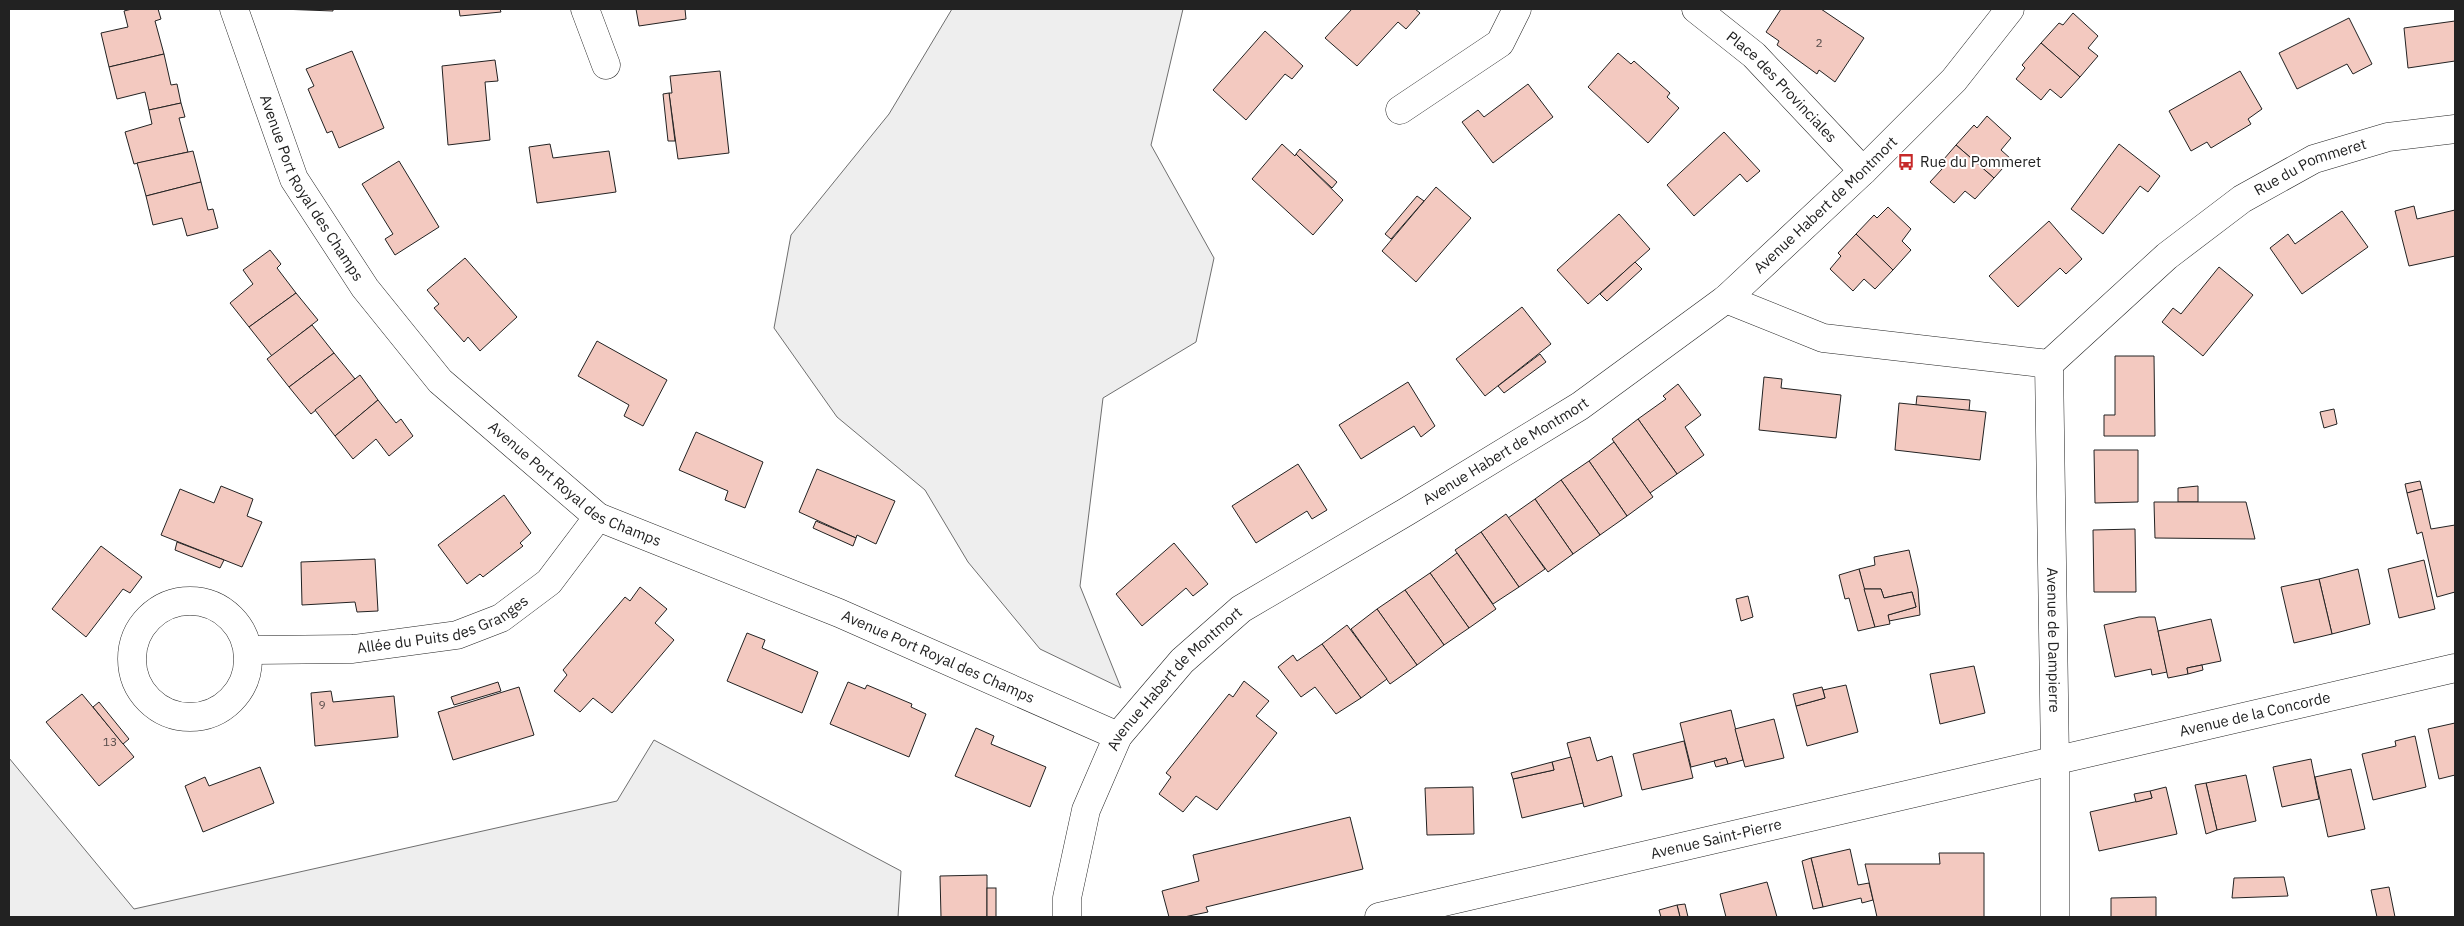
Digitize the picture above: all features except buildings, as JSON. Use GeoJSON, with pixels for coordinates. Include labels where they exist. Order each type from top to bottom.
{"type":"FeatureCollection","features":[{"type":"Feature","properties":{"kind":"street","name":"Avenue Port Royal des Champs"},"geometry":{"type":"LineString","coordinates":[[234,9],[294,178],[365,288],[440,380],[598,517],[840,613],[1118,736]]}},
{"type":"Feature","properties":{"kind":"street"},"geometry":{"type":"LineString","coordinates":[[585,9],[606,65]]}},
{"type":"Feature","properties":{"kind":"street"},"geometry":{"type":"LineString","coordinates":[[1400,110],[1500,43],[1517,9]]}},
{"type":"Feature","properties":{"kind":"street","name":"Place des Provinciales"},"geometry":{"type":"LineString","coordinates":[[1696,9],[1754,55],[1863,171]]}},
{"type":"Feature","properties":{"kind":"street","name":"Avenue Habert de Montmort"},"geometry":{"type":"LineString","coordinates":[[1067,917],[1068,889],[1086,810],[1118,736],[1182,661],[1241,609],[1406,512],[1580,406],[1726,299],[1863,171],[1954,80],[2010,9]]}},
{"type":"Feature","properties":{"kind":"street","name":"Rue du Pommeret"},"geometry":{"type":"LineString","coordinates":[[2049,364],[2167,256],[2242,199],[2314,159],[2388,137],[2455,128]]}},
{"type":"Feature","properties":{"kind":"street"},"geometry":{"type":"LineString","coordinates":[[1726,299],[1823,338],[2049,364]]}},
{"type":"Feature","properties":{"kind":"street","name":"Avenue de Dampierre"},"geometry":{"type":"LineString","coordinates":[[2049,364],[2055,761],[2055,917]]}},
{"type":"Feature","properties":{"kind":"street","name":"Allée du Puits des Granges"},"geometry":{"type":"LineString","coordinates":[[248,650],[353,649],[457,635],[501,618],[549,582],[598,517]]}},
{"type":"Feature","properties":{"kind":"street"},"geometry":{"type":"LineString","coordinates":[[194,601],[213,605],[229,616],[241,631],[248,650],[248,668],[242,686],[236,694],[215,712],[197,718],[178,716],[160,709],[146,697],[136,680],[132,662],[135,643],[143,625],[157,612],[175,604],[194,601]]}},
{"type":"Feature","properties":{"kind":"street","name":"Avenue de la Concorde"},"geometry":{"type":"LineString","coordinates":[[2055,761],[2455,668]]}},
{"type":"Feature","properties":{"kind":"street","name":"Avenue Saint-Pierre"},"geometry":{"type":"LineString","coordinates":[[1379,917],[2055,761]]}},
{"type":"Feature","properties":{"kind":"shaded area"},"geometry":{"type":"Polygon","coordinates":[[[952,9],[1183,9],[1151,145],[1214,258],[1196,342],[1103,398],[1080,586],[1121,688],[1040,649],[968,562],[925,490],[837,417],[774,328],[791,235],[889,114],[952,9]]]}},
{"type":"Feature","properties":{"kind":"shaded area"},"geometry":{"type":"Polygon","coordinates":[[[654,740],[901,871],[898,917],[9,917],[9,758],[134,909],[617,801],[654,740]]]}},
{"type":"Feature","properties":{"kind":"place","name":"Rue du Pommeret"},"geometry":{"type":"Point","coordinates":[1906,162]}}]}
